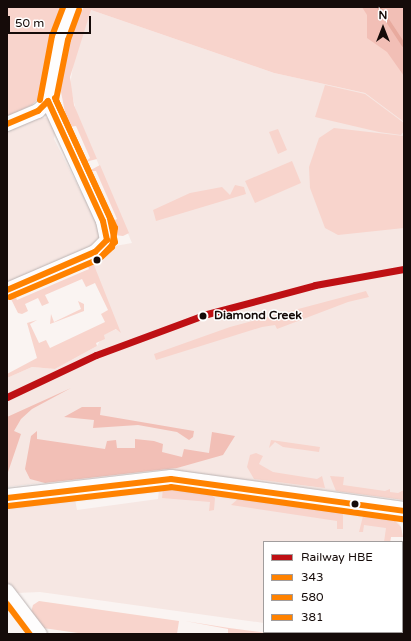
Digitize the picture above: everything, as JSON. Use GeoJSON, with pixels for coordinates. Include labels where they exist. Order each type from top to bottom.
{"type":"FeatureCollection","features":[{"type":"Feature","properties":{"kind":"main road"},"geometry":{"type":"LineString","coordinates":[[7,498],[171,479],[404,511]]}},
{"type":"Feature","properties":{"kind":"street"},"geometry":{"type":"LineString","coordinates":[[7,124],[38,111],[48,101],[60,38],[72,7]]}},
{"type":"Feature","properties":{"kind":"street"},"geometry":{"type":"LineString","coordinates":[[7,290],[105,244],[107,235],[103,221],[48,101]]}},
{"type":"Feature","properties":{"kind":"street"},"geometry":{"type":"LineString","coordinates":[[9,596],[40,634]]}},
{"type":"Feature","properties":{"kind":"shaded area"},"geometry":{"type":"Polygon","coordinates":[[[7,7],[65,7],[42,94],[32,105],[7,117],[7,7]]]}},
{"type":"Feature","properties":{"kind":"shaded area"},"geometry":{"type":"Polygon","coordinates":[[[84,7],[404,7],[404,122],[365,93],[274,73],[91,10],[70,77],[74,105],[97,159],[85,162],[90,158],[76,126],[68,127],[59,82],[68,42],[64,41],[84,7]]]}},
{"type":"Feature","properties":{"kind":"shaded area"},"geometry":{"type":"Polygon","coordinates":[[[362,7],[404,7],[404,76],[387,52],[367,38],[367,15],[362,7]]]}},
{"type":"Feature","properties":{"kind":"shaded area"},"geometry":{"type":"Polygon","coordinates":[[[91,10],[274,73],[365,93],[404,122],[404,500],[161,469],[7,487],[7,378],[32,367],[55,369],[97,346],[103,335],[117,329],[92,260],[112,251],[115,246],[132,243],[76,111],[70,85],[75,54],[91,10]]]}},
{"type":"Feature","properties":{"kind":"shaded area"},"geometry":{"type":"Polygon","coordinates":[[[325,85],[365,94],[404,123],[404,131],[401,135],[379,132],[315,117],[325,85]]]}},
{"type":"Feature","properties":{"kind":"shaded area"},"geometry":{"type":"Polygon","coordinates":[[[39,117],[48,118],[56,128],[54,139],[98,225],[100,237],[93,245],[7,284],[7,130],[39,117]]]}},
{"type":"Feature","properties":{"kind":"shaded area"},"geometry":{"type":"Polygon","coordinates":[[[334,128],[404,136],[404,228],[338,235],[325,228],[310,188],[309,167],[319,138],[334,128]]]}},
{"type":"Feature","properties":{"kind":"shaded area"},"geometry":{"type":"Polygon","coordinates":[[[278,129],[287,150],[278,154],[269,132],[278,129]]]}},
{"type":"Feature","properties":{"kind":"shaded area"},"geometry":{"type":"Polygon","coordinates":[[[292,161],[301,183],[255,203],[245,181],[292,161]]]}},
{"type":"Feature","properties":{"kind":"shaded area"},"geometry":{"type":"Polygon","coordinates":[[[100,165],[129,233],[123,236],[114,235],[109,223],[117,219],[96,171],[89,171],[100,165]]]}},
{"type":"Feature","properties":{"kind":"shaded area"},"geometry":{"type":"Polygon","coordinates":[[[235,185],[244,187],[246,194],[156,221],[153,210],[190,193],[222,187],[230,195],[235,185]]]}},
{"type":"Feature","properties":{"kind":"shaded area"},"geometry":{"type":"Polygon","coordinates":[[[92,260],[121,333],[116,329],[104,335],[105,339],[96,343],[97,346],[55,369],[32,367],[7,378],[7,374],[37,358],[27,323],[37,320],[30,324],[39,343],[46,340],[50,348],[105,322],[101,314],[108,310],[95,283],[86,287],[82,279],[45,295],[49,303],[42,306],[38,298],[25,304],[28,311],[22,314],[18,313],[11,299],[14,293],[17,300],[89,269],[86,262],[92,260]]]}},
{"type":"Feature","properties":{"kind":"shaded area"},"geometry":{"type":"Polygon","coordinates":[[[366,291],[369,297],[348,302],[277,329],[275,325],[262,327],[156,360],[154,354],[230,327],[366,291]]]}},
{"type":"Feature","properties":{"kind":"shaded area"},"geometry":{"type":"Polygon","coordinates":[[[78,301],[84,304],[84,311],[50,324],[51,314],[54,322],[81,309],[78,301]]]}},
{"type":"Feature","properties":{"kind":"shaded area"},"geometry":{"type":"Polygon","coordinates":[[[71,388],[32,409],[21,419],[14,431],[21,434],[7,475],[7,417],[71,388]]]}},
{"type":"Feature","properties":{"kind":"shaded area"},"geometry":{"type":"Polygon","coordinates":[[[82,407],[101,407],[100,415],[194,431],[193,437],[189,440],[177,432],[138,425],[93,428],[94,420],[64,417],[82,407]]]}},
{"type":"Feature","properties":{"kind":"shaded area"},"geometry":{"type":"Polygon","coordinates":[[[37,431],[37,439],[105,449],[107,441],[116,440],[117,448],[135,448],[135,439],[154,441],[163,444],[162,452],[182,457],[184,449],[209,453],[212,432],[235,436],[223,455],[177,468],[45,483],[30,479],[25,469],[31,436],[37,431]]]}},
{"type":"Feature","properties":{"kind":"shaded area"},"geometry":{"type":"Polygon","coordinates":[[[271,440],[320,447],[319,452],[283,447],[275,442],[269,448],[271,440]]]}},
{"type":"Feature","properties":{"kind":"shaded area"},"geometry":{"type":"Polygon","coordinates":[[[256,453],[263,456],[259,464],[273,472],[317,479],[322,476],[325,488],[254,479],[247,467],[250,455],[256,453]]]}},
{"type":"Feature","properties":{"kind":"shaded area"},"geometry":{"type":"Polygon","coordinates":[[[330,476],[344,477],[343,485],[385,491],[390,489],[390,492],[398,493],[404,490],[404,500],[336,491],[330,476]]]}},
{"type":"Feature","properties":{"kind":"shaded area"},"geometry":{"type":"Polygon","coordinates":[[[163,488],[210,494],[215,498],[214,510],[209,511],[210,502],[162,498],[163,488]]]}},
{"type":"Feature","properties":{"kind":"shaded area"},"geometry":{"type":"Polygon","coordinates":[[[170,488],[393,519],[400,524],[403,537],[391,537],[390,541],[263,541],[263,623],[40,592],[17,593],[7,582],[7,508],[75,499],[77,510],[158,499],[159,489],[170,488]]]}},
{"type":"Feature","properties":{"kind":"shaded area"},"geometry":{"type":"Polygon","coordinates":[[[239,498],[343,513],[343,529],[337,529],[337,521],[231,505],[239,498]]]}},
{"type":"Feature","properties":{"kind":"shaded area"},"geometry":{"type":"Polygon","coordinates":[[[363,516],[394,520],[401,527],[403,537],[391,537],[390,541],[384,541],[386,528],[364,525],[363,532],[359,532],[363,516]]]}},
{"type":"Feature","properties":{"kind":"shaded area"},"geometry":{"type":"Polygon","coordinates":[[[39,601],[179,621],[177,634],[85,634],[43,628],[31,612],[33,605],[39,601]]]}},
{"type":"Feature","properties":{"kind":"shaded area"},"geometry":{"type":"Polygon","coordinates":[[[185,621],[275,634],[228,634],[228,629],[185,621]]]}},
{"type":"Feature","properties":{"kind":"waterway","name":"Diamond Creek"},"geometry":{"type":"LineString","coordinates":[[379,7],[404,45]]}},
{"type":"Feature","properties":{"kind":"rail line","name":"HBE"},"geometry":{"type":"LineString","coordinates":[[7,397],[96,355],[207,314],[315,285],[404,269]]}},
{"type":"Feature","properties":{"kind":"transit line","name":"381"},"geometry":{"type":"LineString","coordinates":[[40,100],[52,36],[63,7]]}},
{"type":"Feature","properties":{"kind":"transit line","name":"580"},"geometry":{"type":"LineString","coordinates":[[10,297],[99,259],[115,242],[110,218],[56,100],[68,40],[79,10]]}},
{"type":"Feature","properties":{"kind":"transit line","name":"381"},"geometry":{"type":"LineString","coordinates":[[55,98],[115,228],[112,247],[100,258]]}},
{"type":"Feature","properties":{"kind":"transit line","name":"343"},"geometry":{"type":"LineString","coordinates":[[7,124],[38,111],[48,101]]}},
{"type":"Feature","properties":{"kind":"transit line","name":"343"},"geometry":{"type":"LineString","coordinates":[[7,290],[95,252],[107,240],[103,221],[48,101]]}},
{"type":"Feature","properties":{"kind":"transit line","name":"343"},"geometry":{"type":"LineString","coordinates":[[7,498],[171,479],[404,511]]}},
{"type":"Feature","properties":{"kind":"transit line","name":"580"},"geometry":{"type":"LineString","coordinates":[[8,506],[171,487],[403,519]]}},
{"type":"Feature","properties":{"kind":"transit line","name":"580"},"geometry":{"type":"LineString","coordinates":[[7,604],[30,634]]}},
{"type":"Feature","properties":{"kind":"place","name":"Diamond Creek"},"geometry":{"type":"Point","coordinates":[203,316]}}]}
